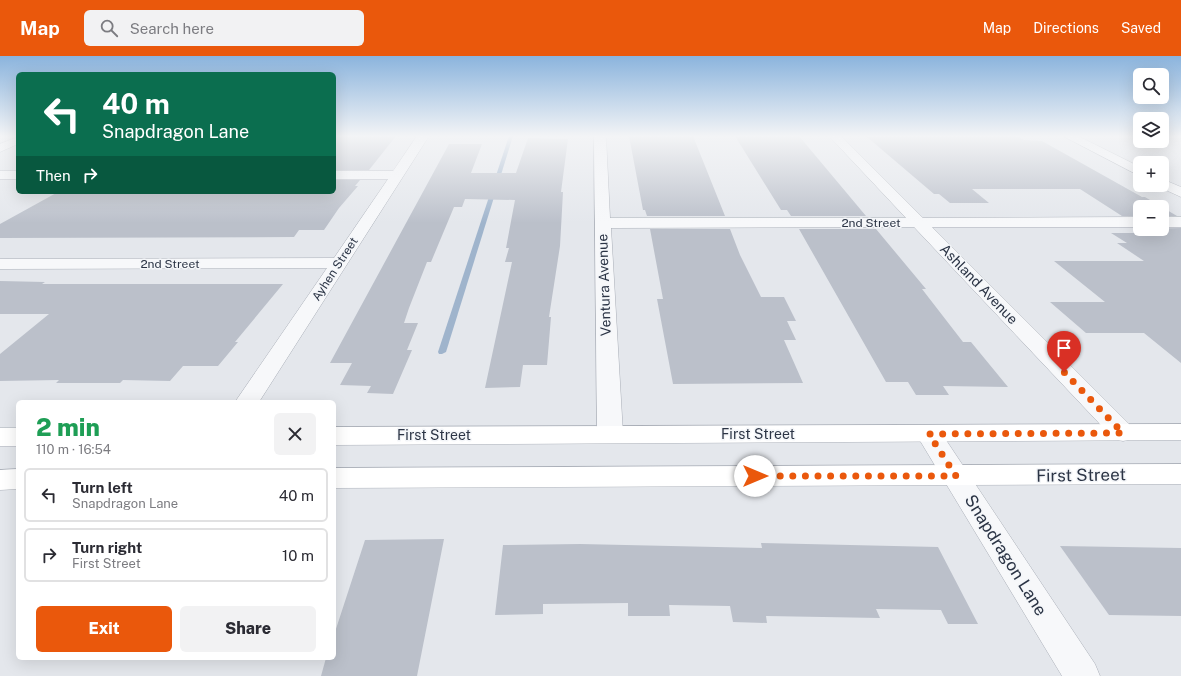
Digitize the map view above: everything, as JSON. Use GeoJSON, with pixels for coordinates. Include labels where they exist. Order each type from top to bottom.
{"type":"FeatureCollection","features":[{"type":"Feature","properties":{"kind":"main road","name":"First Street"},"geometry":{"type":"LineString","coordinates":[[336,436],[1181,432]]}},
{"type":"Feature","properties":{"kind":"main road"},"geometry":{"type":"LineString","coordinates":[[0,437],[16,436]]}},
{"type":"Feature","properties":{"kind":"main road","name":"First Street"},"geometry":{"type":"LineString","coordinates":[[336,478],[1181,474]]}},
{"type":"Feature","properties":{"kind":"main road"},"geometry":{"type":"LineString","coordinates":[[0,480],[16,479]]}},
{"type":"Feature","properties":{"kind":"street","name":"Ayhen Street"},"geometry":{"type":"LineString","coordinates":[[248,400],[404,165]]}},
{"type":"Feature","properties":{"kind":"street","name":"Ventura Avenue"},"geometry":{"type":"LineString","coordinates":[[601,165],[610,434]]}},
{"type":"Feature","properties":{"kind":"street","name":"Ashland Avenue"},"geometry":{"type":"LineString","coordinates":[[863,165],[1123,433]]}},
{"type":"Feature","properties":{"kind":"street"},"geometry":{"type":"LineString","coordinates":[[0,175],[16,175]]}},
{"type":"Feature","properties":{"kind":"street"},"geometry":{"type":"LineString","coordinates":[[336,175],[398,175]]}},
{"type":"Feature","properties":{"kind":"street"},"geometry":{"type":"LineString","coordinates":[[1169,187],[1181,193]]}},
{"type":"Feature","properties":{"kind":"street","name":"2nd Street"},"geometry":{"type":"LineString","coordinates":[[602,223],[1133,222]]}},
{"type":"Feature","properties":{"kind":"street"},"geometry":{"type":"LineString","coordinates":[[1169,222],[1181,222]]}},
{"type":"Feature","properties":{"kind":"street","name":"2nd Street"},"geometry":{"type":"LineString","coordinates":[[0,264],[339,264]]}},
{"type":"Feature","properties":{"kind":"street","name":"Snapdragon Lane"},"geometry":{"type":"LineString","coordinates":[[929,434],[1082,676]]}},
{"type":"Feature","properties":{"kind":"building"},"geometry":{"type":"Polygon","coordinates":[[[336,165],[373,165],[369,170],[336,170],[336,165]]]}},
{"type":"Feature","properties":{"kind":"building"},"geometry":{"type":"Polygon","coordinates":[[[438,165],[474,165],[471,173],[516,173],[519,165],[565,165],[561,192],[563,192],[560,246],[549,317],[551,317],[547,365],[523,365],[520,387],[485,388],[512,262],[505,262],[509,248],[506,248],[515,200],[465,199],[462,207],[454,207],[431,262],[427,262],[409,308],[404,323],[418,323],[407,350],[412,350],[393,394],[367,393],[371,386],[340,385],[352,363],[330,363],[438,165]]]}},
{"type":"Feature","properties":{"kind":"building"},"geometry":{"type":"Polygon","coordinates":[[[634,165],[705,165],[725,216],[647,216],[645,210],[643,210],[634,165]]]}},
{"type":"Feature","properties":{"kind":"building"},"geometry":{"type":"Polygon","coordinates":[[[753,165],[823,165],[866,216],[791,216],[787,210],[781,210],[753,165]]]}},
{"type":"Feature","properties":{"kind":"building"},"geometry":{"type":"Polygon","coordinates":[[[900,165],[1085,165],[1150,200],[1133,200],[1133,216],[1122,216],[1080,189],[972,189],[989,203],[950,203],[939,194],[934,194],[900,165]]]}},
{"type":"Feature","properties":{"kind":"building"},"geometry":{"type":"Polygon","coordinates":[[[336,180],[360,180],[355,186],[358,186],[339,208],[324,230],[299,230],[294,237],[0,238],[0,224],[54,194],[336,194],[336,180]]]}},
{"type":"Feature","properties":{"kind":"building"},"geometry":{"type":"Polygon","coordinates":[[[1169,211],[1177,216],[1169,216],[1169,211]]]}},
{"type":"Feature","properties":{"kind":"building"},"geometry":{"type":"Polygon","coordinates":[[[1169,228],[1181,228],[1181,363],[1144,333],[1086,333],[1050,302],[1105,302],[1054,261],[1144,261],[1117,243],[1127,243],[1111,233],[1133,233],[1133,236],[1169,236],[1169,228]]]}},
{"type":"Feature","properties":{"kind":"building"},"geometry":{"type":"Polygon","coordinates":[[[650,229],[730,229],[740,255],[761,297],[784,297],[796,321],[787,321],[796,340],[784,340],[803,383],[673,384],[657,299],[663,299],[650,229]]]}},
{"type":"Feature","properties":{"kind":"building"},"geometry":{"type":"Polygon","coordinates":[[[799,229],[876,229],[926,289],[922,289],[963,342],[971,342],[1008,387],[943,386],[949,395],[916,395],[908,382],[886,382],[799,229]]]}},
{"type":"Feature","properties":{"kind":"building"},"geometry":{"type":"Polygon","coordinates":[[[0,281],[45,282],[42,284],[283,284],[235,342],[238,342],[218,366],[183,366],[170,381],[123,380],[120,383],[56,383],[59,380],[0,381],[0,354],[49,314],[0,314],[0,281]]]}},
{"type":"Feature","properties":{"kind":"building"},"geometry":{"type":"Polygon","coordinates":[[[444,539],[417,676],[321,676],[325,660],[336,660],[336,629],[365,540],[444,539]]]}},
{"type":"Feature","properties":{"kind":"building"},"geometry":{"type":"Polygon","coordinates":[[[761,543],[938,547],[978,624],[948,624],[941,610],[876,609],[880,618],[766,616],[767,623],[733,622],[730,606],[669,605],[670,616],[628,616],[628,603],[543,604],[543,614],[495,615],[503,545],[580,544],[762,548],[761,543]]]}},
{"type":"Feature","properties":{"kind":"building"},"geometry":{"type":"Polygon","coordinates":[[[1060,546],[1181,548],[1181,616],[1109,615],[1060,546]]]}},
{"type":"Feature","properties":{"kind":"waterway"},"geometry":{"type":"LineString","coordinates":[[442,352],[502,165]]}},
{"type":"Feature","properties":{"kind":"route"},"geometry":{"type":"LineString","coordinates":[[755,476],[956,476],[929,434],[1123,433],[1064,372]]}}]}
